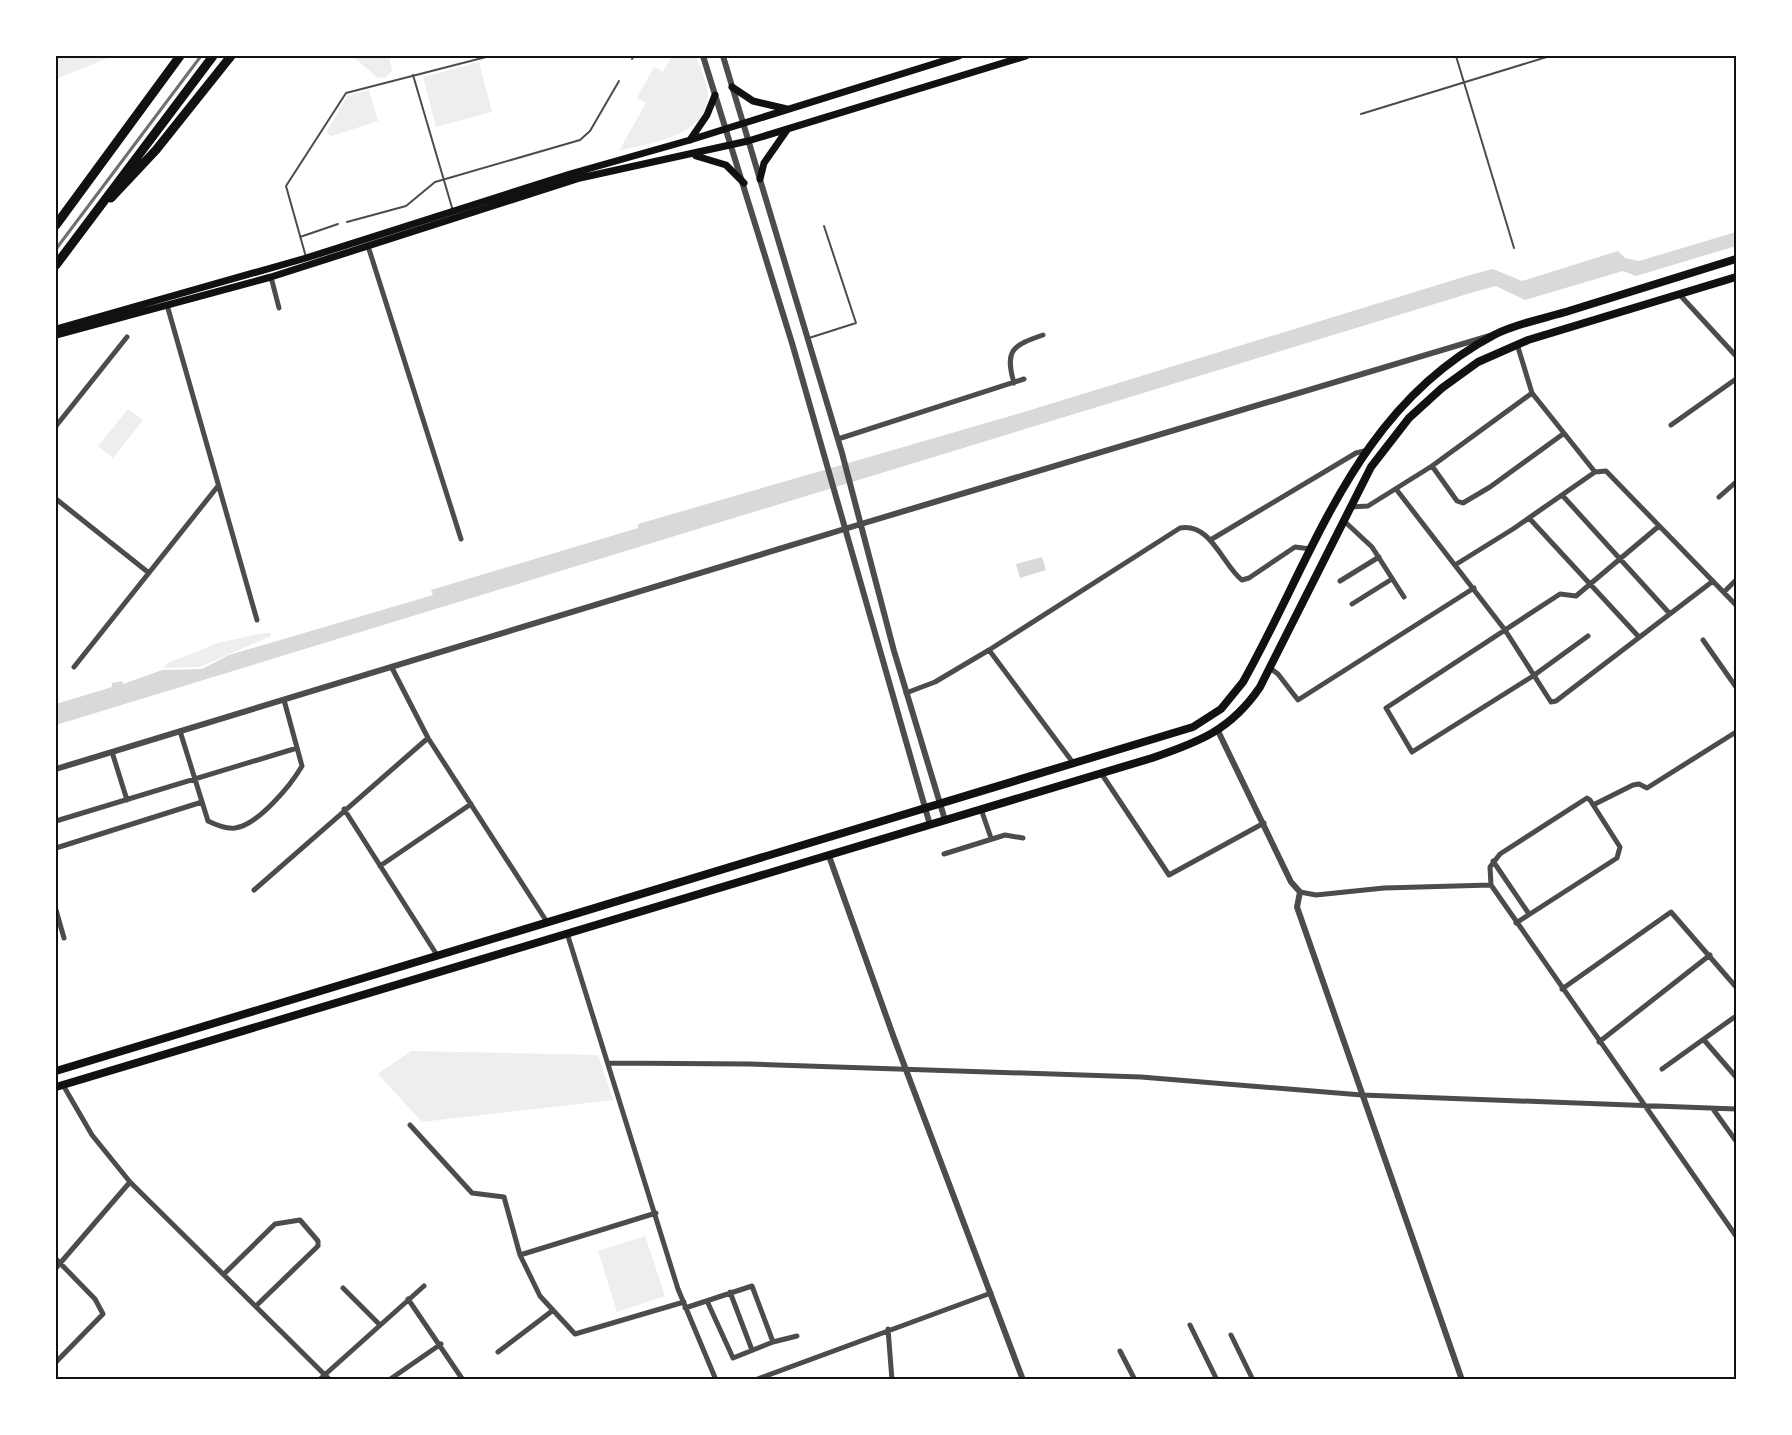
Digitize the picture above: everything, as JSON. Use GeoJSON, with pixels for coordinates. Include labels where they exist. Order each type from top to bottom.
{"type":"FeatureCollection","features":[{"type":"Feature","properties":{"kind":"highway"},"geometry":{"type":"LineString","coordinates":[[56,225],[180,56]]}},
{"type":"Feature","properties":{"kind":"highway"},"geometry":{"type":"LineString","coordinates":[[56,265],[213,56]]}},
{"type":"Feature","properties":{"kind":"highway"},"geometry":{"type":"LineString","coordinates":[[78,233],[156,150],[231,56]]}},
{"type":"Feature","properties":{"kind":"main road"},"geometry":{"type":"LineString","coordinates":[[56,329],[306,258],[959,56]]}},
{"type":"Feature","properties":{"kind":"main road"},"geometry":{"type":"LineString","coordinates":[[56,335],[271,277],[580,178],[748,141],[1026,56]]}},
{"type":"Feature","properties":{"kind":"main road"},"geometry":{"type":"LineString","coordinates":[[732,87],[753,101],[789,110]]}},
{"type":"Feature","properties":{"kind":"main road"},"geometry":{"type":"LineString","coordinates":[[690,140],[707,115],[715,95]]}},
{"type":"Feature","properties":{"kind":"main road"},"geometry":{"type":"LineString","coordinates":[[760,179],[764,162],[787,130]]}},
{"type":"Feature","properties":{"kind":"main road"},"geometry":{"type":"LineString","coordinates":[[690,155],[721,162],[734,171],[744,183]]}},
{"type":"Feature","properties":{"kind":"main road"},"geometry":{"type":"LineString","coordinates":[[56,1071],[925,807],[1175,734],[1209,719],[1221,709],[1244,682],[1330,510],[1364,451],[1418,389],[1455,360],[1495,334],[1737,259]]}},
{"type":"Feature","properties":{"kind":"main road"},"geometry":{"type":"LineString","coordinates":[[59,1086],[1101,773],[1181,748],[1218,731],[1248,704],[1270,668],[1349,507],[1382,450],[1409,418],[1442,388],[1478,362],[1517,344],[1737,277]]}},
{"type":"Feature","properties":{"kind":"main road"},"geometry":{"type":"LineString","coordinates":[[562,917],[567,933]]}},
{"type":"Feature","properties":{"kind":"street"},"geometry":{"type":"LineString","coordinates":[[703,56],[792,343],[930,825]]}},
{"type":"Feature","properties":{"kind":"street"},"geometry":{"type":"LineString","coordinates":[[723,56],[838,439],[894,651],[945,820]]}},
{"type":"Feature","properties":{"kind":"street"},"geometry":{"type":"LineString","coordinates":[[368,246],[460,539]]}},
{"type":"Feature","properties":{"kind":"street"},"geometry":{"type":"LineString","coordinates":[[271,277],[279,308]]}},
{"type":"Feature","properties":{"kind":"street"},"geometry":{"type":"LineString","coordinates":[[1679,294],[1737,356]]}},
{"type":"Feature","properties":{"kind":"street"},"geometry":{"type":"LineString","coordinates":[[167,305],[257,620]]}},
{"type":"Feature","properties":{"kind":"street"},"geometry":{"type":"LineString","coordinates":[[56,769],[845,528],[1495,334]]}},
{"type":"Feature","properties":{"kind":"street"},"geometry":{"type":"LineString","coordinates":[[1014,383],[1009,366],[1011,353],[1021,343],[1043,335]]}},
{"type":"Feature","properties":{"kind":"street"},"geometry":{"type":"LineString","coordinates":[[56,426],[127,337]]}},
{"type":"Feature","properties":{"kind":"street"},"geometry":{"type":"LineString","coordinates":[[792,343],[808,338]]}},
{"type":"Feature","properties":{"kind":"street"},"geometry":{"type":"LineString","coordinates":[[1517,344],[1532,393],[1595,472]]}},
{"type":"Feature","properties":{"kind":"street"},"geometry":{"type":"LineString","coordinates":[[838,439],[1024,379]]}},
{"type":"Feature","properties":{"kind":"street"},"geometry":{"type":"LineString","coordinates":[[1671,425],[1737,379]]}},
{"type":"Feature","properties":{"kind":"street"},"geometry":{"type":"LineString","coordinates":[[1349,507],[1368,506],[1432,466],[1532,393]]}},
{"type":"Feature","properties":{"kind":"street"},"geometry":{"type":"LineString","coordinates":[[1432,466],[1457,501],[1463,502],[1490,487],[1563,434]]}},
{"type":"Feature","properties":{"kind":"street"},"geometry":{"type":"LineString","coordinates":[[1212,539],[1356,453],[1364,451]]}},
{"type":"Feature","properties":{"kind":"street"},"geometry":{"type":"LineString","coordinates":[[1455,565],[1595,472],[1606,471],[1737,605]]}},
{"type":"Feature","properties":{"kind":"street"},"geometry":{"type":"LineString","coordinates":[[1719,496],[1737,482]]}},
{"type":"Feature","properties":{"kind":"street"},"geometry":{"type":"LineString","coordinates":[[74,667],[218,486]]}},
{"type":"Feature","properties":{"kind":"street"},"geometry":{"type":"LineString","coordinates":[[1395,489],[1505,630],[1547,699],[1556,701],[1713,581]]}},
{"type":"Feature","properties":{"kind":"street"},"geometry":{"type":"LineString","coordinates":[[1562,495],[1670,614]]}},
{"type":"Feature","properties":{"kind":"street"},"geometry":{"type":"LineString","coordinates":[[56,499],[149,573]]}},
{"type":"Feature","properties":{"kind":"street"},"geometry":{"type":"LineString","coordinates":[[1528,518],[1639,637]]}},
{"type":"Feature","properties":{"kind":"street"},"geometry":{"type":"LineString","coordinates":[[1343,520],[1372,547],[1404,597]]}},
{"type":"Feature","properties":{"kind":"street"},"geometry":{"type":"LineString","coordinates":[[1588,636],[1533,676],[1412,752],[1386,708],[1560,594],[1576,596],[1659,526]]}},
{"type":"Feature","properties":{"kind":"street"},"geometry":{"type":"LineString","coordinates":[[906,693],[935,682],[989,650],[1180,528],[1191,528],[1212,539],[1242,580],[1249,578],[1295,547],[1311,549]]}},
{"type":"Feature","properties":{"kind":"street"},"geometry":{"type":"LineString","coordinates":[[1340,581],[1379,557]]}},
{"type":"Feature","properties":{"kind":"street"},"geometry":{"type":"LineString","coordinates":[[1352,604],[1392,579]]}},
{"type":"Feature","properties":{"kind":"street"},"geometry":{"type":"LineString","coordinates":[[1724,592],[1737,579]]}},
{"type":"Feature","properties":{"kind":"street"},"geometry":{"type":"LineString","coordinates":[[1270,668],[1278,674],[1298,700],[1474,588]]}},
{"type":"Feature","properties":{"kind":"street"},"geometry":{"type":"LineString","coordinates":[[1703,640],[1737,687]]}},
{"type":"Feature","properties":{"kind":"street"},"geometry":{"type":"LineString","coordinates":[[989,650],[1074,764]]}},
{"type":"Feature","properties":{"kind":"street"},"geometry":{"type":"LineString","coordinates":[[880,655],[894,651]]}},
{"type":"Feature","properties":{"kind":"street"},"geometry":{"type":"LineString","coordinates":[[392,668],[428,738],[546,922]]}},
{"type":"Feature","properties":{"kind":"street"},"geometry":{"type":"LineString","coordinates":[[180,731],[208,821],[219,826],[237,828],[249,822],[284,791],[302,766],[284,700]]}},
{"type":"Feature","properties":{"kind":"street"},"geometry":{"type":"LineString","coordinates":[[1218,731],[1291,882],[1300,892],[1317,895],[1384,888],[1491,885]]}},
{"type":"Feature","properties":{"kind":"street"},"geometry":{"type":"LineString","coordinates":[[1593,805],[1633,784],[1647,788],[1655,784],[1737,732]]}},
{"type":"Feature","properties":{"kind":"street"},"geometry":{"type":"LineString","coordinates":[[254,890],[428,738]]}},
{"type":"Feature","properties":{"kind":"street"},"geometry":{"type":"LineString","coordinates":[[56,821],[297,748]]}},
{"type":"Feature","properties":{"kind":"street"},"geometry":{"type":"LineString","coordinates":[[112,752],[127,800]]}},
{"type":"Feature","properties":{"kind":"street"},"geometry":{"type":"LineString","coordinates":[[1101,773],[1169,875],[1264,823]]}},
{"type":"Feature","properties":{"kind":"street"},"geometry":{"type":"LineString","coordinates":[[1516,923],[1617,858],[1620,847],[1587,798],[1492,861],[1489,873],[1491,885],[1516,923],[1599,1042],[1737,1236]]}},
{"type":"Feature","properties":{"kind":"street"},"geometry":{"type":"LineString","coordinates":[[56,848],[202,802]]}},
{"type":"Feature","properties":{"kind":"street"},"geometry":{"type":"LineString","coordinates":[[380,866],[471,804]]}},
{"type":"Feature","properties":{"kind":"street"},"geometry":{"type":"LineString","coordinates":[[344,809],[437,955]]}},
{"type":"Feature","properties":{"kind":"street"},"geometry":{"type":"LineString","coordinates":[[981,809],[991,838]]}},
{"type":"Feature","properties":{"kind":"street"},"geometry":{"type":"LineString","coordinates":[[944,854],[1009,834],[1023,838]]}},
{"type":"Feature","properties":{"kind":"street"},"geometry":{"type":"LineString","coordinates":[[830,856],[1023,1380]]}},
{"type":"Feature","properties":{"kind":"street"},"geometry":{"type":"LineString","coordinates":[[1492,861],[1529,914]]}},
{"type":"Feature","properties":{"kind":"street"},"geometry":{"type":"LineString","coordinates":[[1300,892],[1297,907],[1462,1380]]}},
{"type":"Feature","properties":{"kind":"street"},"geometry":{"type":"LineString","coordinates":[[56,910],[64,939]]}},
{"type":"Feature","properties":{"kind":"street"},"geometry":{"type":"LineString","coordinates":[[1562,989],[1671,912],[1737,987]]}},
{"type":"Feature","properties":{"kind":"street"},"geometry":{"type":"LineString","coordinates":[[567,933],[685,1305],[716,1380]]}},
{"type":"Feature","properties":{"kind":"street"},"geometry":{"type":"LineString","coordinates":[[1599,1042],[1710,955]]}},
{"type":"Feature","properties":{"kind":"street"},"geometry":{"type":"LineString","coordinates":[[1662,1069],[1737,1016]]}},
{"type":"Feature","properties":{"kind":"street"},"geometry":{"type":"LineString","coordinates":[[1704,1040],[1737,1077]]}},
{"type":"Feature","properties":{"kind":"street"},"geometry":{"type":"LineString","coordinates":[[609,1063],[749,1064],[1141,1077],[1362,1095],[1737,1109]]}},
{"type":"Feature","properties":{"kind":"street"},"geometry":{"type":"LineString","coordinates":[[59,1086],[92,1135],[130,1182],[257,1305],[330,1380]]}},
{"type":"Feature","properties":{"kind":"street"},"geometry":{"type":"LineString","coordinates":[[1713,1109],[1737,1141]]}},
{"type":"Feature","properties":{"kind":"street"},"geometry":{"type":"LineString","coordinates":[[410,1125],[472,1193],[504,1197],[520,1255],[540,1296],[575,1334],[707,1301],[749,1285],[754,1288],[773,1342]]}},
{"type":"Feature","properties":{"kind":"street"},"geometry":{"type":"LineString","coordinates":[[56,1362],[103,1314],[95,1299],[57,1263],[130,1182]]}},
{"type":"Feature","properties":{"kind":"street"},"geometry":{"type":"LineString","coordinates":[[520,1255],[656,1213]]}},
{"type":"Feature","properties":{"kind":"street"},"geometry":{"type":"LineString","coordinates":[[224,1274],[275,1224],[300,1220],[318,1240],[318,1246],[257,1305]]}},
{"type":"Feature","properties":{"kind":"street"},"geometry":{"type":"LineString","coordinates":[[319,1380],[424,1286]]}},
{"type":"Feature","properties":{"kind":"street"},"geometry":{"type":"LineString","coordinates":[[343,1288],[379,1324]]}},
{"type":"Feature","properties":{"kind":"street"},"geometry":{"type":"LineString","coordinates":[[730,1292],[752,1350]]}},
{"type":"Feature","properties":{"kind":"street"},"geometry":{"type":"LineString","coordinates":[[755,1380],[888,1329],[991,1293]]}},
{"type":"Feature","properties":{"kind":"street"},"geometry":{"type":"LineString","coordinates":[[408,1299],[441,1344],[463,1380]]}},
{"type":"Feature","properties":{"kind":"street"},"geometry":{"type":"LineString","coordinates":[[707,1301],[731,1357],[736,1358],[773,1342],[797,1336]]}},
{"type":"Feature","properties":{"kind":"street"},"geometry":{"type":"LineString","coordinates":[[498,1352],[552,1311]]}},
{"type":"Feature","properties":{"kind":"street"},"geometry":{"type":"LineString","coordinates":[[1190,1325],[1217,1380]]}},
{"type":"Feature","properties":{"kind":"street"},"geometry":{"type":"LineString","coordinates":[[888,1329],[892,1380]]}},
{"type":"Feature","properties":{"kind":"street"},"geometry":{"type":"LineString","coordinates":[[1231,1335],[1253,1380]]}},
{"type":"Feature","properties":{"kind":"street"},"geometry":{"type":"LineString","coordinates":[[389,1380],[441,1344]]}},
{"type":"Feature","properties":{"kind":"street"},"geometry":{"type":"LineString","coordinates":[[1120,1351],[1135,1380]]}},
{"type":"Feature","properties":{"kind":"lane"},"geometry":{"type":"LineString","coordinates":[[306,258],[286,186],[346,93],[490,56]]}},
{"type":"Feature","properties":{"kind":"lane"},"geometry":{"type":"LineString","coordinates":[[1456,56],[1514,248]]}},
{"type":"Feature","properties":{"kind":"lane"},"geometry":{"type":"LineString","coordinates":[[1361,114],[1550,56]]}},
{"type":"Feature","properties":{"kind":"lane"},"geometry":{"type":"LineString","coordinates":[[413,75],[453,211]]}},
{"type":"Feature","properties":{"kind":"lane"},"geometry":{"type":"LineString","coordinates":[[347,222],[406,206],[428,187],[444,179],[585,137],[619,81]]}},
{"type":"Feature","properties":{"kind":"lane"},"geometry":{"type":"LineString","coordinates":[[300,237],[338,224]]}},
{"type":"Feature","properties":{"kind":"lane"},"geometry":{"type":"LineString","coordinates":[[808,338],[856,322],[824,226]]}},
{"type":"Feature","properties":{"kind":"shaded area"},"geometry":{"type":"Polygon","coordinates":[[[56,56],[113,56],[56,79],[56,56]]]}},
{"type":"Feature","properties":{"kind":"shaded area"},"geometry":{"type":"Polygon","coordinates":[[[352,56],[389,56],[392,71],[386,77],[378,78],[352,56]]]}},
{"type":"Feature","properties":{"kind":"shaded area"},"geometry":{"type":"Polygon","coordinates":[[[672,56],[696,56],[708,91],[705,110],[697,121],[674,136],[619,151],[646,103],[637,98],[654,67],[663,72],[672,56]]]}},
{"type":"Feature","properties":{"kind":"shaded area"},"geometry":{"type":"Polygon","coordinates":[[[479,62],[492,112],[436,127],[423,77],[479,62]]]}},
{"type":"Feature","properties":{"kind":"shaded area"},"geometry":{"type":"Polygon","coordinates":[[[369,90],[378,121],[332,136],[328,134],[327,131],[347,96],[369,90]]]}},
{"type":"Feature","properties":{"kind":"shaded area"},"geometry":{"type":"Polygon","coordinates":[[[1736,232],[1736,246],[1636,276],[1623,271],[1525,300],[1496,286],[1474,292],[56,725],[56,704],[112,687],[112,683],[122,681],[123,684],[162,670],[202,669],[229,655],[433,595],[431,590],[638,528],[638,524],[1024,412],[1470,275],[1493,269],[1522,281],[1618,251],[1625,258],[1639,261],[1736,232]]]}},
{"type":"Feature","properties":{"kind":"shaded area"},"geometry":{"type":"Polygon","coordinates":[[[128,409],[143,420],[113,458],[98,446],[128,409]]]}},
{"type":"Feature","properties":{"kind":"shaded area"},"geometry":{"type":"Polygon","coordinates":[[[1042,557],[1046,570],[1020,578],[1016,564],[1042,557]]]}},
{"type":"Feature","properties":{"kind":"shaded area"},"geometry":{"type":"Polygon","coordinates":[[[271,633],[271,636],[200,667],[163,668],[168,663],[218,643],[271,633]]]}},
{"type":"Feature","properties":{"kind":"shaded area"},"geometry":{"type":"Polygon","coordinates":[[[411,1051],[598,1055],[613,1100],[422,1122],[378,1074],[411,1051]]]}},
{"type":"Feature","properties":{"kind":"shaded area"},"geometry":{"type":"Polygon","coordinates":[[[645,1236],[665,1296],[617,1312],[598,1251],[645,1236]]]}},
{"type":"Feature","properties":{"kind":"railway"},"geometry":{"type":"LineString","coordinates":[[56,249],[201,56]]}}]}
